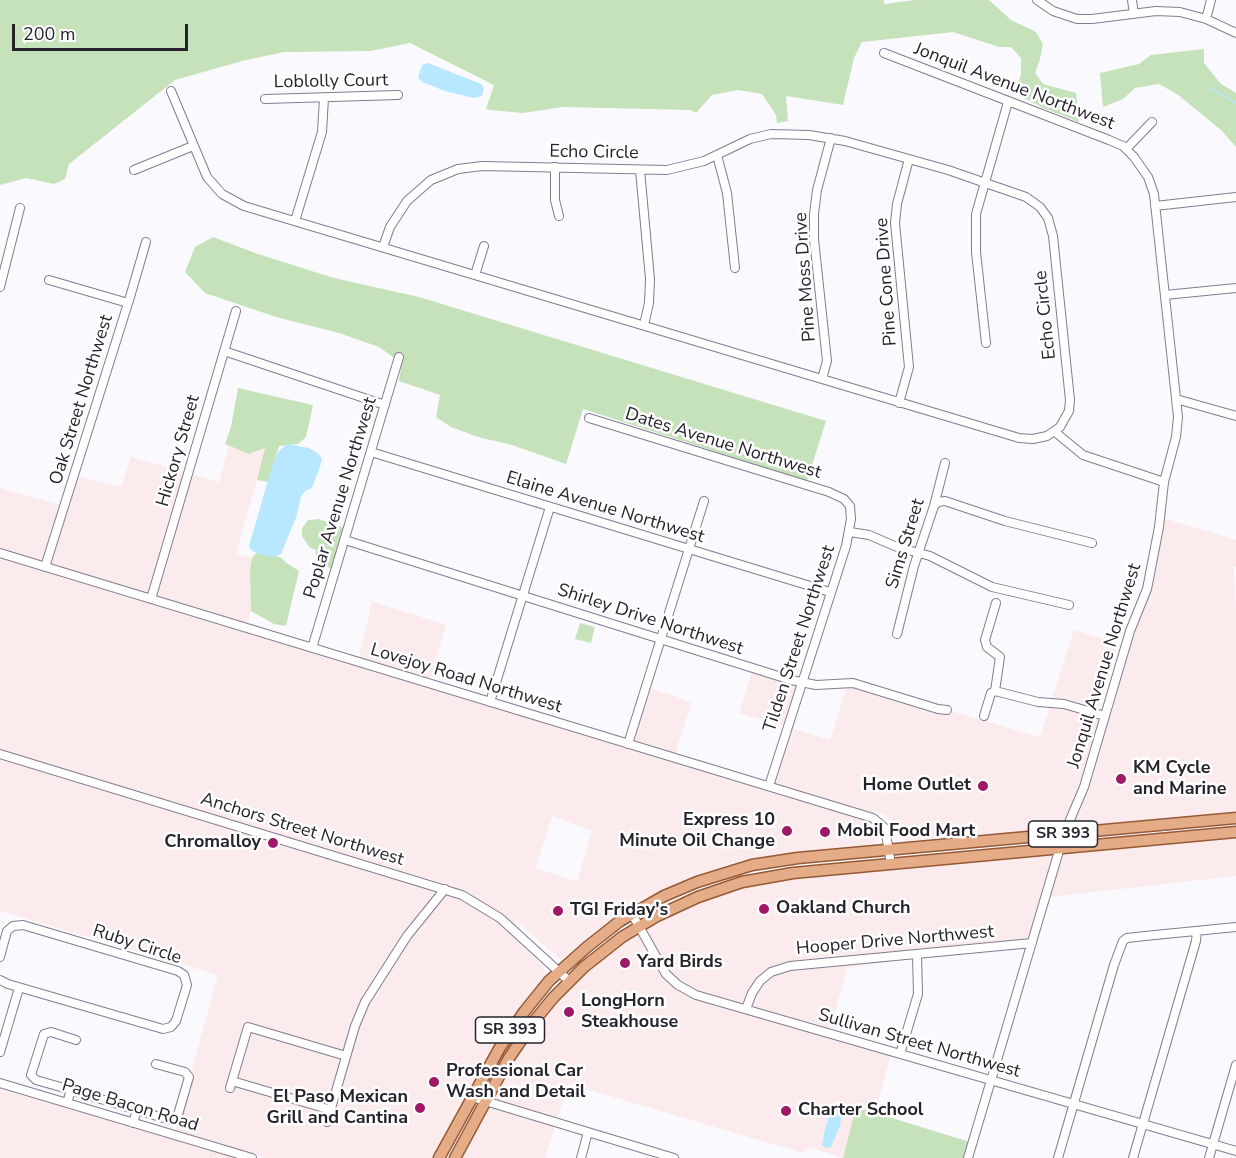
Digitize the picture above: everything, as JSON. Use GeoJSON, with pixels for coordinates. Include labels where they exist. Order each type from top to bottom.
{"type":"FeatureCollection","features":[{"type":"Feature","properties":{"kind":"main road","name":"SR 393"},"geometry":{"type":"LineString","coordinates":[[439,1158],[511,1029],[536,996],[603,934],[664,896],[731,871],[798,858],[1233,818]]}},
{"type":"Feature","properties":{"kind":"main road"},"geometry":{"type":"LineString","coordinates":[[1233,818],[1234,832]]}},
{"type":"Feature","properties":{"kind":"main road","name":"SR 393"},"geometry":{"type":"LineString","coordinates":[[455,1158],[520,1040],[569,981],[602,952],[638,926],[676,906],[735,884],[793,873],[1234,832]]}},
{"type":"Feature","properties":{"kind":"main road"},"geometry":{"type":"LineString","coordinates":[[731,871],[735,884]]}},
{"type":"Feature","properties":{"kind":"street"},"geometry":{"type":"LineString","coordinates":[[1037,0],[1053,11],[1077,19],[1174,11],[1206,19],[1236,33]]}},
{"type":"Feature","properties":{"kind":"street"},"geometry":{"type":"LineString","coordinates":[[1132,0],[1134,14]]}},
{"type":"Feature","properties":{"kind":"street"},"geometry":{"type":"LineString","coordinates":[[1206,19],[1211,0]]}},
{"type":"Feature","properties":{"kind":"street","name":"Jonquil Avenue Northwest"},"geometry":{"type":"LineString","coordinates":[[884,53],[1109,140],[1126,149],[1134,157],[1148,177],[1155,206],[1178,417],[1176,436],[1164,482],[1159,527],[1147,589],[1130,631],[1084,786],[1064,834],[968,1158]]}},
{"type":"Feature","properties":{"kind":"street"},"geometry":{"type":"LineString","coordinates":[[171,91],[207,177],[222,194],[244,206],[1026,439],[1038,439],[1055,432],[1083,455],[1164,482]]}},
{"type":"Feature","properties":{"kind":"street","name":"Loblolly Court"},"geometry":{"type":"LineString","coordinates":[[265,99],[398,95]]}},
{"type":"Feature","properties":{"kind":"street"},"geometry":{"type":"LineString","coordinates":[[295,221],[322,132],[324,98]]}},
{"type":"Feature","properties":{"kind":"street"},"geometry":{"type":"LineString","coordinates":[[986,343],[975,229],[976,214],[1008,102]]}},
{"type":"Feature","properties":{"kind":"street"},"geometry":{"type":"LineString","coordinates":[[1126,149],[1152,122]]}},
{"type":"Feature","properties":{"kind":"street","name":"Echo Circle"},"geometry":{"type":"LineString","coordinates":[[383,247],[390,227],[407,201],[421,187],[447,172],[482,166],[639,170],[680,168],[717,155],[750,139],[771,134],[831,138],[909,159],[1033,201],[1040,207],[1051,225],[1070,400],[1065,420],[1055,432]]}},
{"type":"Feature","properties":{"kind":"street","name":"Pine Moss Drive"},"geometry":{"type":"LineString","coordinates":[[822,379],[827,361],[814,239],[814,214],[817,190],[831,138]]}},
{"type":"Feature","properties":{"kind":"street"},"geometry":{"type":"LineString","coordinates":[[134,170],[193,146]]}},
{"type":"Feature","properties":{"kind":"street"},"geometry":{"type":"LineString","coordinates":[[717,155],[727,193],[735,268]]}},
{"type":"Feature","properties":{"kind":"street","name":"Pine Cone Drive"},"geometry":{"type":"LineString","coordinates":[[899,403],[909,367],[894,223],[898,198],[909,159]]}},
{"type":"Feature","properties":{"kind":"street"},"geometry":{"type":"LineString","coordinates":[[555,167],[555,200],[559,216]]}},
{"type":"Feature","properties":{"kind":"street"},"geometry":{"type":"LineString","coordinates":[[639,170],[650,294],[644,325]]}},
{"type":"Feature","properties":{"kind":"street"},"geometry":{"type":"LineString","coordinates":[[1155,206],[1236,197]]}},
{"type":"Feature","properties":{"kind":"street"},"geometry":{"type":"LineString","coordinates":[[0,287],[20,208]]}},
{"type":"Feature","properties":{"kind":"street","name":"Oak Street Northwest"},"geometry":{"type":"LineString","coordinates":[[45,567],[146,242]]}},
{"type":"Feature","properties":{"kind":"street"},"geometry":{"type":"LineString","coordinates":[[475,275],[484,246]]}},
{"type":"Feature","properties":{"kind":"street"},"geometry":{"type":"LineString","coordinates":[[49,280],[128,303]]}},
{"type":"Feature","properties":{"kind":"street"},"geometry":{"type":"LineString","coordinates":[[1165,295],[1236,288]]}},
{"type":"Feature","properties":{"kind":"street","name":"Hickory Street"},"geometry":{"type":"LineString","coordinates":[[151,599],[236,310]]}},
{"type":"Feature","properties":{"kind":"street"},"geometry":{"type":"LineString","coordinates":[[224,351],[385,405]]}},
{"type":"Feature","properties":{"kind":"street","name":"Poplar Avenue Northwest"},"geometry":{"type":"LineString","coordinates":[[312,648],[399,357]]}},
{"type":"Feature","properties":{"kind":"street"},"geometry":{"type":"LineString","coordinates":[[1176,399],[1236,416]]}},
{"type":"Feature","properties":{"kind":"street","name":"Dates Avenue Northwest"},"geometry":{"type":"LineString","coordinates":[[589,418],[746,465],[830,492],[846,500]]}},
{"type":"Feature","properties":{"kind":"street","name":"Elaine Avenue Northwest"},"geometry":{"type":"LineString","coordinates":[[371,452],[830,592]]}},
{"type":"Feature","properties":{"kind":"street","name":"Sims Street"},"geometry":{"type":"LineString","coordinates":[[897,634],[918,552],[934,506],[945,463]]}},
{"type":"Feature","properties":{"kind":"street","name":"Tilden Street Northwest"},"geometry":{"type":"LineString","coordinates":[[769,786],[850,532],[852,510],[846,500]]}},
{"type":"Feature","properties":{"kind":"street"},"geometry":{"type":"LineString","coordinates":[[628,744],[704,501]]}},
{"type":"Feature","properties":{"kind":"street"},"geometry":{"type":"LineString","coordinates":[[934,506],[938,502],[945,501],[1005,521],[1092,543]]}},
{"type":"Feature","properties":{"kind":"street"},"geometry":{"type":"LineString","coordinates":[[490,702],[550,507]]}},
{"type":"Feature","properties":{"kind":"street"},"geometry":{"type":"LineString","coordinates":[[850,532],[869,535],[897,547],[918,552],[992,587],[1069,605]]}},
{"type":"Feature","properties":{"kind":"street","name":"Shirley Drive Northwest"},"geometry":{"type":"LineString","coordinates":[[345,540],[802,682],[816,685],[854,683],[947,710]]}},
{"type":"Feature","properties":{"kind":"street","name":"Lovejoy Road Northwest"},"geometry":{"type":"LineString","coordinates":[[0,553],[873,818],[885,828],[891,864]]}},
{"type":"Feature","properties":{"kind":"street"},"geometry":{"type":"LineString","coordinates":[[984,716],[991,693],[995,691],[1000,657],[987,647],[985,640],[996,603]]}},
{"type":"Feature","properties":{"kind":"street"},"geometry":{"type":"LineString","coordinates":[[995,691],[1038,702],[1064,704],[1105,716]]}},
{"type":"Feature","properties":{"kind":"street","name":"Anchors Street Northwest"},"geometry":{"type":"LineString","coordinates":[[0,754],[469,898],[490,910],[514,929],[569,981]]}},
{"type":"Feature","properties":{"kind":"street"},"geometry":{"type":"LineString","coordinates":[[327,1122],[346,1056],[365,1002],[392,957],[445,889]]}},
{"type":"Feature","properties":{"kind":"street","name":"Sullivan Street Northwest"},"geometry":{"type":"LineString","coordinates":[[632,914],[666,974],[678,985],[696,995],[1236,1151]]}},
{"type":"Feature","properties":{"kind":"street","name":"Ruby Circle"},"geometry":{"type":"LineString","coordinates":[[0,957],[8,931],[13,926],[23,925],[178,971],[185,978],[187,985],[176,1021],[171,1027],[163,1029],[0,980]]}},
{"type":"Feature","properties":{"kind":"street"},"geometry":{"type":"LineString","coordinates":[[1058,1158],[1123,941],[1127,938],[1236,927]]}},
{"type":"Feature","properties":{"kind":"street"},"geometry":{"type":"LineString","coordinates":[[1133,1158],[1193,952],[1197,931]]}},
{"type":"Feature","properties":{"kind":"street","name":"Hooper Drive Northwest"},"geometry":{"type":"LineString","coordinates":[[746,1009],[760,981],[779,969],[804,964],[1032,943]]}},
{"type":"Feature","properties":{"kind":"street"},"geometry":{"type":"LineString","coordinates":[[900,1054],[918,994],[917,955]]}},
{"type":"Feature","properties":{"kind":"street"},"geometry":{"type":"LineString","coordinates":[[0,1052],[19,987]]}},
{"type":"Feature","properties":{"kind":"street"},"geometry":{"type":"LineString","coordinates":[[331,1110],[231,1084],[248,1027],[346,1056]]}},
{"type":"Feature","properties":{"kind":"street"},"geometry":{"type":"LineString","coordinates":[[76,1040],[46,1032],[41,1038],[32,1070],[33,1078],[170,1120],[177,1118],[189,1077],[185,1072],[156,1064]]}},
{"type":"Feature","properties":{"kind":"street"},"geometry":{"type":"LineString","coordinates":[[1209,1158],[1236,1065]]}},
{"type":"Feature","properties":{"kind":"street","name":"Page Bacon Road"},"geometry":{"type":"LineString","coordinates":[[0,1083],[252,1158]]}},
{"type":"Feature","properties":{"kind":"street"},"geometry":{"type":"LineString","coordinates":[[67,1103],[71,1090]]}},
{"type":"Feature","properties":{"kind":"street"},"geometry":{"type":"LineString","coordinates":[[472,1097],[664,1157],[674,1158]]}},
{"type":"Feature","properties":{"kind":"street"},"geometry":{"type":"LineString","coordinates":[[133,1123],[136,1110]]}},
{"type":"Feature","properties":{"kind":"street"},"geometry":{"type":"LineString","coordinates":[[581,1158],[588,1132]]}},
{"type":"Feature","properties":{"kind":"shaded area"},"geometry":{"type":"Polygon","coordinates":[[[229,446],[249,454],[266,448],[236,554],[252,558],[251,610],[247,624],[310,644],[154,597],[191,474],[219,482],[229,446]]]}},
{"type":"Feature","properties":{"kind":"shaded area"},"geometry":{"type":"Polygon","coordinates":[[[131,457],[185,472],[149,595],[49,565],[77,476],[121,487],[131,457]]]}},
{"type":"Feature","properties":{"kind":"shaded area"},"geometry":{"type":"Polygon","coordinates":[[[0,488],[61,505],[43,563],[0,550],[0,488]]]}},
{"type":"Feature","properties":{"kind":"shaded area"},"geometry":{"type":"Polygon","coordinates":[[[1163,518],[1236,540],[1236,567],[1233,566],[1236,608],[1236,811],[1069,827],[1133,632],[1150,590],[1163,518]]]}},
{"type":"Feature","properties":{"kind":"shaded area"},"geometry":{"type":"Polygon","coordinates":[[[0,557],[871,821],[878,827],[878,841],[745,860],[714,869],[644,898],[598,929],[561,960],[518,922],[514,925],[480,901],[445,884],[0,751],[0,557]],[[552,816],[536,868],[577,882],[592,831],[552,816]]]}},
{"type":"Feature","properties":{"kind":"shaded area"},"geometry":{"type":"Polygon","coordinates":[[[372,601],[446,625],[430,680],[359,658],[372,601]]]}},
{"type":"Feature","properties":{"kind":"shaded area"},"geometry":{"type":"Polygon","coordinates":[[[1074,630],[1118,643],[1100,707],[1094,709],[1065,700],[1052,699],[1074,630]]]}},
{"type":"Feature","properties":{"kind":"shaded area"},"geometry":{"type":"Polygon","coordinates":[[[752,672],[798,685],[785,726],[739,713],[752,672]]]}},
{"type":"Feature","properties":{"kind":"shaded area"},"geometry":{"type":"Polygon","coordinates":[[[847,686],[937,712],[950,714],[950,711],[1040,737],[1050,706],[1058,706],[1101,719],[1082,785],[1063,828],[908,841],[901,839],[891,819],[881,813],[874,811],[873,814],[773,784],[790,728],[830,740],[847,686]]]}},
{"type":"Feature","properties":{"kind":"shaded area"},"geometry":{"type":"Polygon","coordinates":[[[650,688],[692,702],[675,754],[632,741],[650,688]]]}},
{"type":"Feature","properties":{"kind":"shaded area"},"geometry":{"type":"Polygon","coordinates":[[[0,758],[439,891],[404,934],[363,1000],[345,1052],[246,1023],[226,1090],[232,1092],[234,1085],[327,1112],[324,1125],[329,1126],[358,1027],[368,1004],[409,938],[446,893],[461,898],[488,913],[510,930],[509,932],[543,966],[546,974],[496,1040],[433,1158],[264,1158],[153,1125],[175,1131],[218,975],[0,911],[0,758]]]}},
{"type":"Feature","properties":{"kind":"shaded area"},"geometry":{"type":"Polygon","coordinates":[[[1236,837],[1236,876],[1049,897],[1062,852],[1236,837]]]}},
{"type":"Feature","properties":{"kind":"shaded area"},"geometry":{"type":"Polygon","coordinates":[[[1055,853],[1030,940],[789,963],[770,969],[744,1005],[697,991],[680,982],[669,972],[644,931],[654,923],[715,895],[768,881],[1055,853]]]}},
{"type":"Feature","properties":{"kind":"shaded area"},"geometry":{"type":"Polygon","coordinates":[[[639,934],[664,976],[683,993],[891,1055],[875,1113],[856,1107],[843,1158],[810,1147],[803,1153],[569,1084],[557,1119],[493,1100],[532,1031],[571,986],[615,948],[639,934]]]}},
{"type":"Feature","properties":{"kind":"shaded area"},"geometry":{"type":"Polygon","coordinates":[[[914,958],[847,968],[830,1030],[750,1007],[762,983],[772,975],[790,970],[914,958]]]}},
{"type":"Feature","properties":{"kind":"shaded area"},"geometry":{"type":"Polygon","coordinates":[[[249,1031],[343,1058],[329,1106],[236,1078],[249,1031]]]}},
{"type":"Feature","properties":{"kind":"shaded area"},"geometry":{"type":"Polygon","coordinates":[[[0,1088],[235,1158],[0,1158],[0,1088]]]}},
{"type":"Feature","properties":{"kind":"shaded area"},"geometry":{"type":"Polygon","coordinates":[[[489,1106],[555,1126],[545,1158],[461,1158],[489,1106]]]}},
{"type":"Feature","properties":{"kind":"green space"},"geometry":{"type":"Polygon","coordinates":[[[0,0],[884,0],[884,4],[915,0],[989,0],[1011,20],[1036,32],[1043,44],[1035,73],[1043,84],[1076,93],[1079,122],[1043,108],[1015,93],[1021,74],[1021,58],[1011,47],[999,47],[953,32],[862,42],[854,58],[843,105],[786,96],[788,121],[777,123],[776,115],[762,94],[738,90],[712,95],[696,113],[691,110],[563,107],[523,113],[490,110],[486,109],[494,85],[410,43],[370,51],[284,52],[175,80],[69,164],[65,179],[54,184],[26,178],[0,185],[0,0]]]}},
{"type":"Feature","properties":{"kind":"green space"},"geometry":{"type":"Polygon","coordinates":[[[1204,49],[1204,63],[1221,84],[1236,93],[1236,147],[1221,130],[1177,94],[1159,84],[1135,88],[1123,99],[1103,107],[1100,73],[1139,64],[1151,55],[1204,49]]]}},
{"type":"Feature","properties":{"kind":"green space"},"geometry":{"type":"Polygon","coordinates":[[[213,237],[334,278],[419,297],[826,421],[807,481],[583,409],[566,464],[451,427],[436,417],[440,395],[399,381],[403,355],[397,353],[396,359],[379,347],[339,333],[276,317],[205,293],[185,272],[195,247],[213,237]]]}},
{"type":"Feature","properties":{"kind":"green space"},"geometry":{"type":"Polygon","coordinates":[[[238,388],[313,405],[306,437],[298,444],[279,446],[268,482],[257,480],[265,448],[249,454],[225,444],[231,427],[238,388]]]}},
{"type":"Feature","properties":{"kind":"green space"},"geometry":{"type":"Polygon","coordinates":[[[319,519],[345,528],[333,569],[315,562],[316,550],[310,548],[302,536],[302,528],[308,520],[319,519]]]}},
{"type":"Feature","properties":{"kind":"green space"},"geometry":{"type":"Polygon","coordinates":[[[258,551],[282,558],[299,571],[286,626],[274,624],[251,611],[250,570],[252,558],[258,551]]]}},
{"type":"Feature","properties":{"kind":"green space"},"geometry":{"type":"Polygon","coordinates":[[[580,623],[595,627],[591,643],[575,639],[580,623]]]}},
{"type":"Feature","properties":{"kind":"green space"},"geometry":{"type":"Polygon","coordinates":[[[856,1107],[970,1142],[965,1158],[843,1158],[856,1107]]]}},
{"type":"Feature","properties":{"kind":"water"},"geometry":{"type":"Polygon","coordinates":[[[428,63],[481,84],[484,88],[482,96],[474,98],[445,91],[422,82],[418,78],[422,65],[428,63]]]}},
{"type":"Feature","properties":{"kind":"water"},"geometry":{"type":"Polygon","coordinates":[[[287,444],[309,448],[319,454],[322,459],[312,488],[305,491],[301,497],[296,518],[281,554],[273,557],[261,555],[251,550],[249,546],[273,463],[278,452],[287,444]]]}},
{"type":"Feature","properties":{"kind":"water"},"geometry":{"type":"Polygon","coordinates":[[[840,1106],[842,1113],[840,1126],[831,1147],[826,1148],[822,1145],[832,1108],[840,1106]]]}},
{"type":"Feature","properties":{"kind":"waterway"},"geometry":{"type":"LineString","coordinates":[[1210,88],[1236,103]]}},
{"type":"Feature","properties":{"kind":"place","name":"KM Cycle and Marine"},"geometry":{"type":"Point","coordinates":[1121,779]}},
{"type":"Feature","properties":{"kind":"place","name":"Home Outlet"},"geometry":{"type":"Point","coordinates":[983,786]}},
{"type":"Feature","properties":{"kind":"place","name":"Express 10 Minute Oil Change"},"geometry":{"type":"Point","coordinates":[787,831]}},
{"type":"Feature","properties":{"kind":"place","name":"Mobil Food Mart"},"geometry":{"type":"Point","coordinates":[825,832]}},
{"type":"Feature","properties":{"kind":"place","name":"Chromalloy"},"geometry":{"type":"Point","coordinates":[273,843]}},
{"type":"Feature","properties":{"kind":"place","name":"Oakland Church"},"geometry":{"type":"Point","coordinates":[764,909]}},
{"type":"Feature","properties":{"kind":"place","name":"TGI Friday's"},"geometry":{"type":"Point","coordinates":[558,911]}},
{"type":"Feature","properties":{"kind":"place","name":"Yard Birds"},"geometry":{"type":"Point","coordinates":[625,963]}},
{"type":"Feature","properties":{"kind":"place","name":"LongHorn Steakhouse"},"geometry":{"type":"Point","coordinates":[569,1012]}},
{"type":"Feature","properties":{"kind":"place","name":"Professional Car Wash and Detail"},"geometry":{"type":"Point","coordinates":[434,1082]}},
{"type":"Feature","properties":{"kind":"place","name":"El Paso Mexican Grill and Cantina"},"geometry":{"type":"Point","coordinates":[420,1108]}},
{"type":"Feature","properties":{"kind":"place","name":"Charter School"},"geometry":{"type":"Point","coordinates":[786,1111]}}]}
